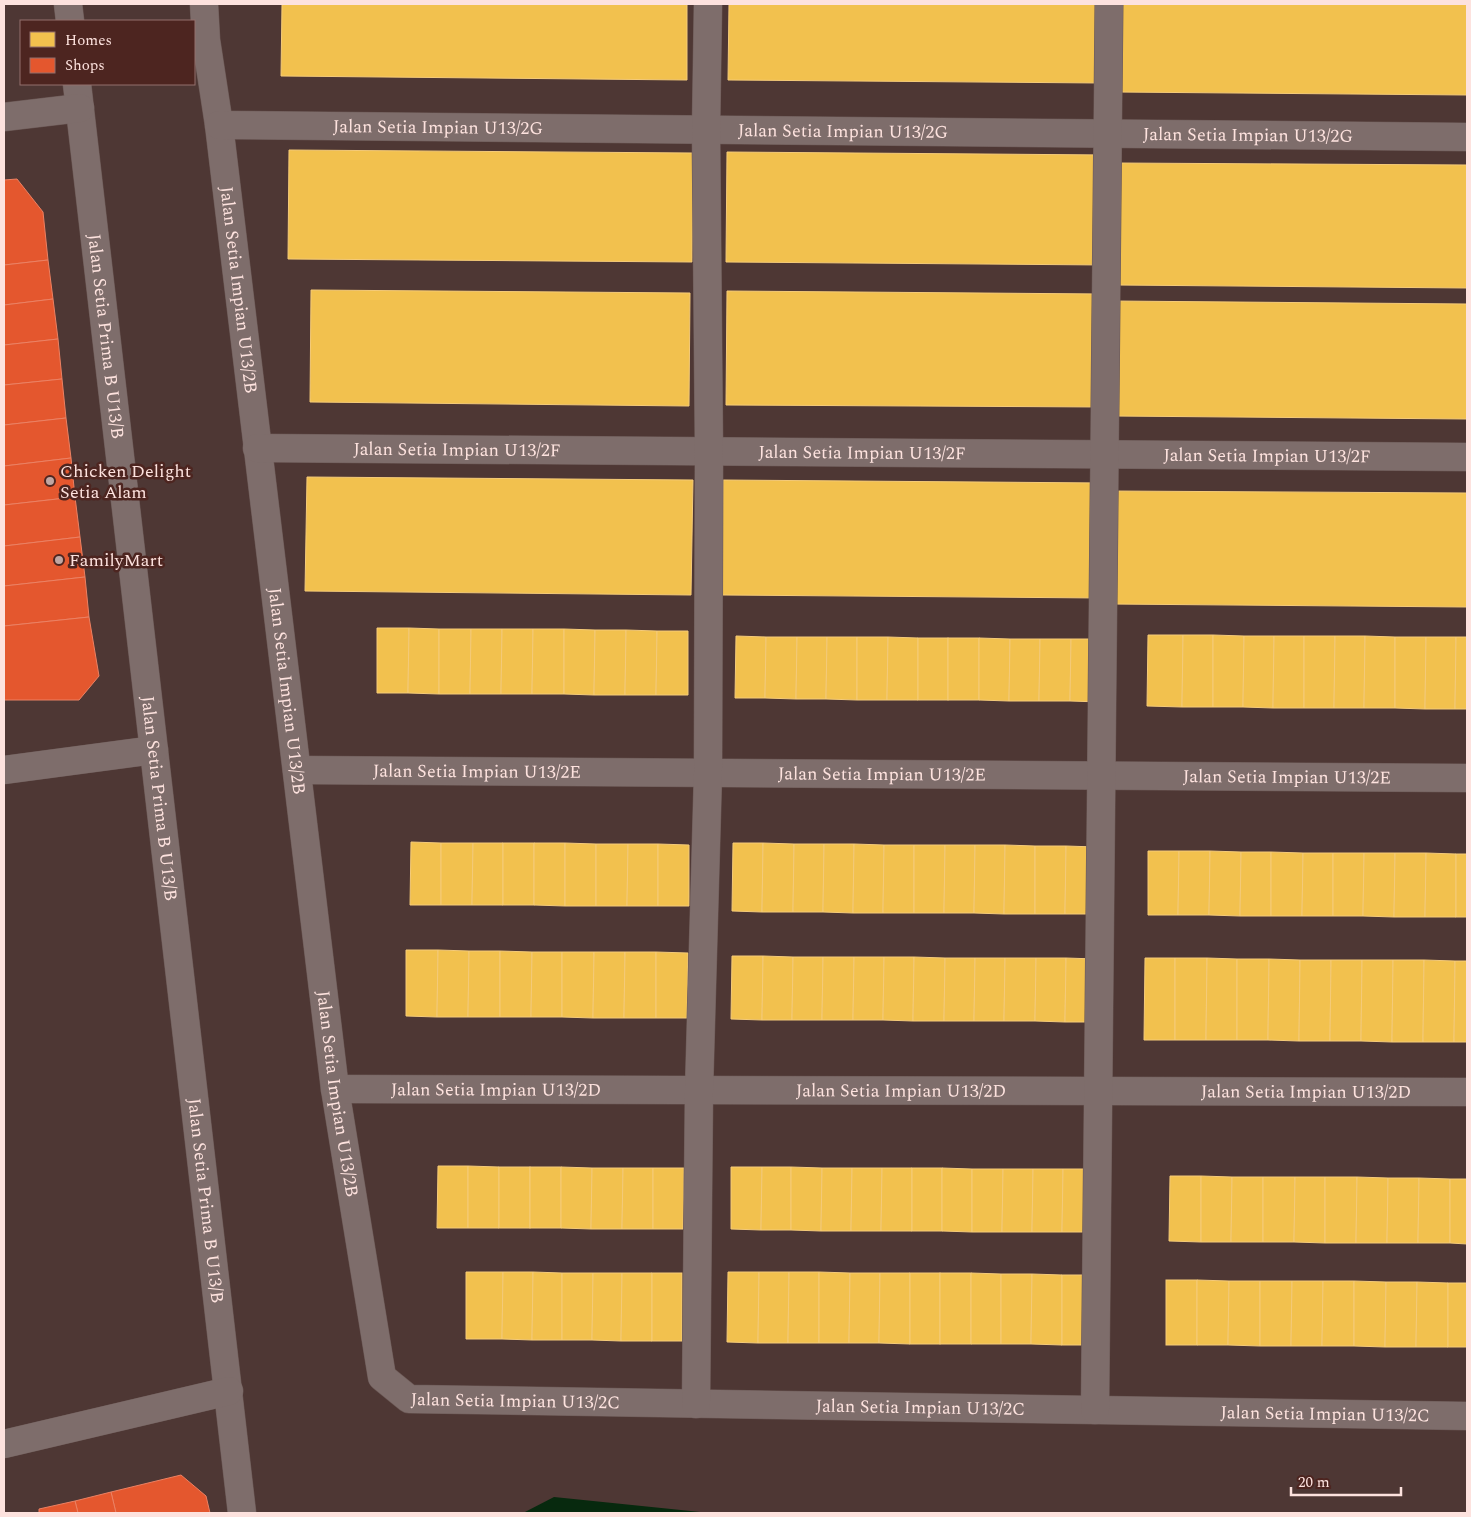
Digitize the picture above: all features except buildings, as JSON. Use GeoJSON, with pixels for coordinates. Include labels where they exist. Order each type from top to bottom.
{"type":"FeatureCollection","features":[{"type":"Feature","properties":{"kind":"street"},"geometry":{"type":"LineString","coordinates":[[68,4],[70,20]]}},
{"type":"Feature","properties":{"kind":"street","name":"Jalan Setia Impian U13/2B"},"geometry":{"type":"LineString","coordinates":[[204,4],[206,40],[219,125],[335,1089],[382,1377]]}},
{"type":"Feature","properties":{"kind":"street"},"geometry":{"type":"LineString","coordinates":[[696,1404],[699,1090],[708,772],[709,451],[706,130],[708,4]]}},
{"type":"Feature","properties":{"kind":"street"},"geometry":{"type":"LineString","coordinates":[[1095,1410],[1109,4]]}},
{"type":"Feature","properties":{"kind":"street"},"geometry":{"type":"LineString","coordinates":[[4,117],[78,96]]}},
{"type":"Feature","properties":{"kind":"street","name":"Jalan Setia Prima B U13/B"},"geometry":{"type":"LineString","coordinates":[[78,96],[242,1513]]}},
{"type":"Feature","properties":{"kind":"street","name":"Jalan Setia Impian U13/2G"},"geometry":{"type":"LineString","coordinates":[[219,125],[1467,137]]}},
{"type":"Feature","properties":{"kind":"street","name":"Jalan Setia Impian U13/2F"},"geometry":{"type":"LineString","coordinates":[[257,448],[1467,457]]}},
{"type":"Feature","properties":{"kind":"street"},"geometry":{"type":"LineString","coordinates":[[4,770],[154,750]]}},
{"type":"Feature","properties":{"kind":"street","name":"Jalan Setia Impian U13/2E"},"geometry":{"type":"LineString","coordinates":[[297,770],[1467,778]]}},
{"type":"Feature","properties":{"kind":"street","name":"Jalan Setia Impian U13/2D"},"geometry":{"type":"LineString","coordinates":[[335,1089],[1467,1092]]}},
{"type":"Feature","properties":{"kind":"street","name":"Jalan Setia Impian U13/2C"},"geometry":{"type":"LineString","coordinates":[[382,1377],[409,1399],[1467,1416]]}},
{"type":"Feature","properties":{"kind":"street"},"geometry":{"type":"LineString","coordinates":[[4,1444],[228,1392]]}},
{"type":"Feature","properties":{"kind":"shaded area"},"geometry":{"type":"Polygon","coordinates":[[[554,1497],[710,1513],[523,1513],[554,1497]]]}},
{"type":"Feature","properties":{"kind":"place","name":"Chicken Delight Setia Alam"},"geometry":{"type":"Point","coordinates":[50,481]}},
{"type":"Feature","properties":{"kind":"place","name":"FamilyMart"},"geometry":{"type":"Point","coordinates":[59,560]}}]}
